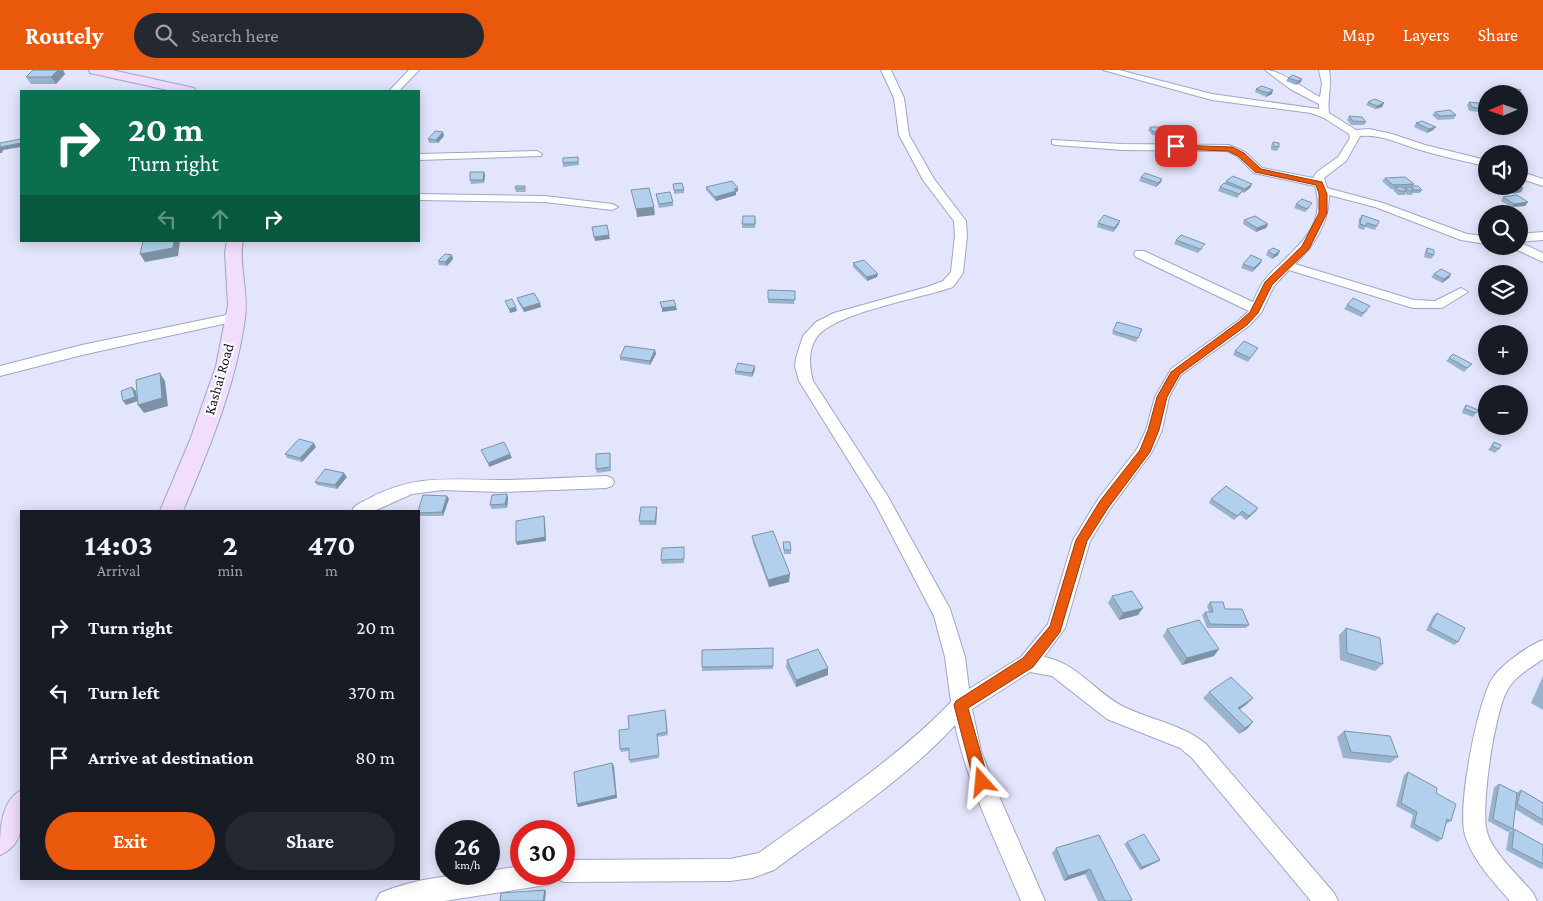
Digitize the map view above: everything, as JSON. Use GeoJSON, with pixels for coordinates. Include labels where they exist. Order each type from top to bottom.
{"type":"FeatureCollection","features":[{"type":"Feature","properties":{"kind":"street"},"geometry":{"type":"LineString","coordinates":[[95,70],[185,90]]}},
{"type":"Feature","properties":{"kind":"street"},"geometry":{"type":"LineString","coordinates":[[395,90],[414,70]]}},
{"type":"Feature","properties":{"kind":"street"},"geometry":{"type":"LineString","coordinates":[[886,70],[899,98],[904,135],[929,180],[960,221],[961,236],[957,273],[948,284],[839,316],[821,325],[810,336],[802,366],[806,380],[881,499],[943,615],[955,657],[961,705],[982,782],[1033,901]]}},
{"type":"Feature","properties":{"kind":"street"},"geometry":{"type":"LineString","coordinates":[[1108,70],[1212,97],[1298,108],[1328,116],[1354,132],[1369,132],[1392,137],[1421,147],[1478,161]]}},
{"type":"Feature","properties":{"kind":"street"},"geometry":{"type":"LineString","coordinates":[[1270,70],[1294,87],[1324,103]]}},
{"type":"Feature","properties":{"kind":"street"},"geometry":{"type":"LineString","coordinates":[[1324,70],[1327,84],[1323,107],[1328,116]]}},
{"type":"Feature","properties":{"kind":"street"},"geometry":{"type":"LineString","coordinates":[[575,871],[730,870],[752,867],[766,862],[903,761],[928,739],[961,705],[1028,663],[1056,628],[1082,540],[1104,504],[1144,452],[1154,430],[1162,397],[1176,372],[1244,323],[1256,310],[1268,284],[1306,247],[1320,220],[1325,205],[1320,187],[1320,174],[1342,158],[1355,138],[1354,132]]}},
{"type":"Feature","properties":{"kind":"street"},"geometry":{"type":"LineString","coordinates":[[1056,142],[1122,147],[1229,148],[1241,154],[1258,171],[1379,205],[1465,237],[1478,239]]}},
{"type":"Feature","properties":{"kind":"street"},"geometry":{"type":"LineString","coordinates":[[420,157],[537,154]]}},
{"type":"Feature","properties":{"kind":"street"},"geometry":{"type":"LineString","coordinates":[[1528,177],[1543,183]]}},
{"type":"Feature","properties":{"kind":"street"},"geometry":{"type":"LineString","coordinates":[[420,196],[545,199],[612,207]]}},
{"type":"Feature","properties":{"kind":"street"},"geometry":{"type":"LineString","coordinates":[[1528,237],[1543,236]]}},
{"type":"Feature","properties":{"kind":"street","name":"Kashai Road"},"geometry":{"type":"LineString","coordinates":[[171,510],[205,428],[222,377],[236,317],[237,287],[232,251],[235,242]]}},
{"type":"Feature","properties":{"kind":"street"},"geometry":{"type":"LineString","coordinates":[[1528,250],[1543,258]]}},
{"type":"Feature","properties":{"kind":"street"},"geometry":{"type":"LineString","coordinates":[[1140,254],[1256,310]]}},
{"type":"Feature","properties":{"kind":"street"},"geometry":{"type":"LineString","coordinates":[[1288,266],[1362,290],[1419,305],[1437,305],[1460,292]]}},
{"type":"Feature","properties":{"kind":"street"},"geometry":{"type":"LineString","coordinates":[[0,371],[66,353],[236,317]]}},
{"type":"Feature","properties":{"kind":"street"},"geometry":{"type":"LineString","coordinates":[[362,510],[386,497],[410,488],[442,484],[499,486],[606,482]]}},
{"type":"Feature","properties":{"kind":"street"},"geometry":{"type":"LineString","coordinates":[[1525,901],[1484,849],[1476,833],[1474,821],[1480,765],[1500,683],[1543,648]]}},
{"type":"Feature","properties":{"kind":"street"},"geometry":{"type":"LineString","coordinates":[[1028,663],[1057,668],[1114,712],[1187,741],[1200,751],[1326,901]]}},
{"type":"Feature","properties":{"kind":"street"},"geometry":{"type":"LineString","coordinates":[[0,840],[20,807]]}},
{"type":"Feature","properties":{"kind":"street"},"geometry":{"type":"LineString","coordinates":[[388,901],[408,895],[510,879]]}},
{"type":"Feature","properties":{"kind":"building"},"geometry":{"type":"Polygon","coordinates":[[[33,70],[58,70],[51,77],[26,77],[33,70]]]}},
{"type":"Feature","properties":{"kind":"building"},"geometry":{"type":"Polygon","coordinates":[[[1293,75],[1302,79],[1298,81],[1288,78],[1293,75]]]}},
{"type":"Feature","properties":{"kind":"building"},"geometry":{"type":"Polygon","coordinates":[[[1262,86],[1273,90],[1268,93],[1256,89],[1262,86]]]}},
{"type":"Feature","properties":{"kind":"building"},"geometry":{"type":"Polygon","coordinates":[[[1375,99],[1384,103],[1377,106],[1368,102],[1375,99]]]}},
{"type":"Feature","properties":{"kind":"building"},"geometry":{"type":"Polygon","coordinates":[[[1469,102],[1478,103],[1478,108],[1472,107],[1469,102]]]}},
{"type":"Feature","properties":{"kind":"building"},"geometry":{"type":"Polygon","coordinates":[[[1450,110],[1456,115],[1440,116],[1435,112],[1450,110]]]}},
{"type":"Feature","properties":{"kind":"building"},"geometry":{"type":"Polygon","coordinates":[[[1349,116],[1362,117],[1366,122],[1353,121],[1349,116]]]}},
{"type":"Feature","properties":{"kind":"building"},"geometry":{"type":"Polygon","coordinates":[[[1422,121],[1436,127],[1429,129],[1416,123],[1422,121]]]}},
{"type":"Feature","properties":{"kind":"building"},"geometry":{"type":"Polygon","coordinates":[[[1150,127],[1164,127],[1168,132],[1153,132],[1150,127]]]}},
{"type":"Feature","properties":{"kind":"building"},"geometry":{"type":"Polygon","coordinates":[[[435,131],[443,132],[436,140],[428,139],[435,131]]]}},
{"type":"Feature","properties":{"kind":"building"},"geometry":{"type":"Polygon","coordinates":[[[20,139],[20,143],[0,147],[0,143],[20,139]]]}},
{"type":"Feature","properties":{"kind":"building"},"geometry":{"type":"Polygon","coordinates":[[[1273,142],[1279,143],[1279,147],[1273,146],[1273,142]]]}},
{"type":"Feature","properties":{"kind":"building"},"geometry":{"type":"Polygon","coordinates":[[[578,157],[578,162],[563,163],[563,158],[578,157]]]}},
{"type":"Feature","properties":{"kind":"building"},"geometry":{"type":"Polygon","coordinates":[[[470,172],[484,172],[483,180],[470,180],[470,172]]]}},
{"type":"Feature","properties":{"kind":"building"},"geometry":{"type":"Polygon","coordinates":[[[1145,173],[1162,179],[1158,183],[1141,177],[1145,173]]]}},
{"type":"Feature","properties":{"kind":"building"},"geometry":{"type":"Polygon","coordinates":[[[1233,176],[1252,184],[1245,189],[1226,181],[1233,176]]]}},
{"type":"Feature","properties":{"kind":"building"},"geometry":{"type":"Polygon","coordinates":[[[1405,177],[1414,184],[1393,185],[1385,178],[1405,177]]]}},
{"type":"Feature","properties":{"kind":"building"},"geometry":{"type":"Polygon","coordinates":[[[732,181],[738,188],[734,189],[736,191],[715,197],[706,187],[732,181]]]}},
{"type":"Feature","properties":{"kind":"building"},"geometry":{"type":"Polygon","coordinates":[[[682,183],[684,190],[674,190],[673,184],[682,183]]]}},
{"type":"Feature","properties":{"kind":"building"},"geometry":{"type":"Polygon","coordinates":[[[1224,183],[1243,190],[1239,194],[1220,187],[1224,183]]]}},
{"type":"Feature","properties":{"kind":"building"},"geometry":{"type":"Polygon","coordinates":[[[516,186],[525,186],[524,188],[515,188],[516,186]]]}},
{"type":"Feature","properties":{"kind":"building"},"geometry":{"type":"Polygon","coordinates":[[[1411,186],[1418,186],[1422,190],[1415,190],[1411,186]]]}},
{"type":"Feature","properties":{"kind":"building"},"geometry":{"type":"Polygon","coordinates":[[[1395,187],[1402,187],[1407,191],[1400,191],[1395,187]]]}},
{"type":"Feature","properties":{"kind":"building"},"geometry":{"type":"Polygon","coordinates":[[[1405,187],[1409,187],[1414,191],[1410,191],[1405,187]]]}},
{"type":"Feature","properties":{"kind":"building"},"geometry":{"type":"Polygon","coordinates":[[[649,188],[654,207],[636,209],[631,190],[649,188]]]}},
{"type":"Feature","properties":{"kind":"building"},"geometry":{"type":"Polygon","coordinates":[[[670,192],[673,202],[659,204],[656,194],[670,192]]]}},
{"type":"Feature","properties":{"kind":"building"},"geometry":{"type":"Polygon","coordinates":[[[1517,195],[1528,202],[1514,204],[1503,197],[1517,195]]]}},
{"type":"Feature","properties":{"kind":"building"},"geometry":{"type":"Polygon","coordinates":[[[1302,199],[1312,203],[1307,209],[1296,204],[1302,199]]]}},
{"type":"Feature","properties":{"kind":"building"},"geometry":{"type":"Polygon","coordinates":[[[1104,215],[1120,221],[1114,228],[1098,223],[1104,215]]]}},
{"type":"Feature","properties":{"kind":"building"},"geometry":{"type":"Polygon","coordinates":[[[1362,215],[1379,221],[1377,226],[1367,223],[1366,226],[1360,224],[1362,215]]]}},
{"type":"Feature","properties":{"kind":"building"},"geometry":{"type":"Polygon","coordinates":[[[743,216],[755,216],[755,224],[742,224],[743,216]]]}},
{"type":"Feature","properties":{"kind":"building"},"geometry":{"type":"Polygon","coordinates":[[[1255,216],[1268,224],[1257,228],[1244,220],[1255,216]]]}},
{"type":"Feature","properties":{"kind":"building"},"geometry":{"type":"Polygon","coordinates":[[[607,225],[609,235],[594,237],[592,227],[607,225]]]}},
{"type":"Feature","properties":{"kind":"building"},"geometry":{"type":"Polygon","coordinates":[[[1181,235],[1205,244],[1200,249],[1176,240],[1181,235]]]}},
{"type":"Feature","properties":{"kind":"building"},"geometry":{"type":"Polygon","coordinates":[[[143,242],[174,242],[173,248],[140,254],[143,242]]]}},
{"type":"Feature","properties":{"kind":"building"},"geometry":{"type":"Polygon","coordinates":[[[1273,248],[1280,251],[1274,255],[1268,251],[1273,248]]]}},
{"type":"Feature","properties":{"kind":"building"},"geometry":{"type":"Polygon","coordinates":[[[1427,248],[1434,250],[1434,255],[1427,253],[1427,248]]]}},
{"type":"Feature","properties":{"kind":"building"},"geometry":{"type":"Polygon","coordinates":[[[445,254],[452,255],[445,262],[438,261],[445,254]]]}},
{"type":"Feature","properties":{"kind":"building"},"geometry":{"type":"Polygon","coordinates":[[[1251,255],[1262,260],[1254,268],[1243,264],[1251,255]]]}},
{"type":"Feature","properties":{"kind":"building"},"geometry":{"type":"Polygon","coordinates":[[[864,260],[878,274],[867,277],[853,263],[864,260]]]}},
{"type":"Feature","properties":{"kind":"building"},"geometry":{"type":"Polygon","coordinates":[[[1441,269],[1451,274],[1444,279],[1434,274],[1441,269]]]}},
{"type":"Feature","properties":{"kind":"building"},"geometry":{"type":"Polygon","coordinates":[[[768,290],[795,291],[795,300],[768,299],[768,290]]]}},
{"type":"Feature","properties":{"kind":"building"},"geometry":{"type":"Polygon","coordinates":[[[534,293],[540,303],[523,308],[517,298],[534,293]]]}},
{"type":"Feature","properties":{"kind":"building"},"geometry":{"type":"Polygon","coordinates":[[[1353,298],[1370,306],[1363,313],[1347,305],[1353,298]]]}},
{"type":"Feature","properties":{"kind":"building"},"geometry":{"type":"Polygon","coordinates":[[[512,299],[516,307],[509,309],[505,301],[512,299]]]}},
{"type":"Feature","properties":{"kind":"building"},"geometry":{"type":"Polygon","coordinates":[[[674,300],[676,306],[662,308],[660,302],[674,300]]]}},
{"type":"Feature","properties":{"kind":"building"},"geometry":{"type":"Polygon","coordinates":[[[1117,322],[1142,329],[1138,338],[1113,331],[1117,322]]]}},
{"type":"Feature","properties":{"kind":"building"},"geometry":{"type":"Polygon","coordinates":[[[1244,341],[1258,348],[1250,358],[1235,351],[1244,341]]]}},
{"type":"Feature","properties":{"kind":"building"},"geometry":{"type":"Polygon","coordinates":[[[625,346],[655,350],[650,361],[620,357],[625,346]]]}},
{"type":"Feature","properties":{"kind":"building"},"geometry":{"type":"Polygon","coordinates":[[[1453,354],[1472,364],[1467,368],[1449,358],[1453,354]]]}},
{"type":"Feature","properties":{"kind":"building"},"geometry":{"type":"Polygon","coordinates":[[[738,363],[755,366],[752,373],[735,371],[738,363]]]}},
{"type":"Feature","properties":{"kind":"building"},"geometry":{"type":"Polygon","coordinates":[[[160,373],[162,398],[138,405],[136,380],[160,373]]]}},
{"type":"Feature","properties":{"kind":"building"},"geometry":{"type":"Polygon","coordinates":[[[132,387],[135,397],[123,401],[121,391],[132,387]]]}},
{"type":"Feature","properties":{"kind":"building"},"geometry":{"type":"Polygon","coordinates":[[[1466,405],[1478,410],[1476,413],[1465,409],[1466,405]]]}},
{"type":"Feature","properties":{"kind":"building"},"geometry":{"type":"Polygon","coordinates":[[[299,439],[314,443],[300,458],[285,454],[299,439]]]}},
{"type":"Feature","properties":{"kind":"building"},"geometry":{"type":"Polygon","coordinates":[[[504,442],[510,454],[488,463],[481,450],[504,442]]]}},
{"type":"Feature","properties":{"kind":"building"},"geometry":{"type":"Polygon","coordinates":[[[1494,442],[1501,445],[1499,449],[1492,446],[1494,442]]]}},
{"type":"Feature","properties":{"kind":"building"},"geometry":{"type":"Polygon","coordinates":[[[610,453],[610,467],[596,469],[596,454],[610,453]]]}},
{"type":"Feature","properties":{"kind":"building"},"geometry":{"type":"Polygon","coordinates":[[[325,469],[344,473],[335,485],[315,482],[325,469]]]}},
{"type":"Feature","properties":{"kind":"building"},"geometry":{"type":"Polygon","coordinates":[[[1226,486],[1258,508],[1249,516],[1242,511],[1237,516],[1211,499],[1226,486]]]}},
{"type":"Feature","properties":{"kind":"building"},"geometry":{"type":"Polygon","coordinates":[[[507,494],[505,504],[490,505],[492,495],[507,494]]]}},
{"type":"Feature","properties":{"kind":"building"},"geometry":{"type":"Polygon","coordinates":[[[423,495],[447,496],[442,512],[420,513],[418,510],[423,495]]]}},
{"type":"Feature","properties":{"kind":"building"},"geometry":{"type":"Polygon","coordinates":[[[641,507],[657,507],[655,521],[639,521],[641,507]]]}},
{"type":"Feature","properties":{"kind":"building"},"geometry":{"type":"Polygon","coordinates":[[[544,516],[545,537],[516,542],[516,521],[544,516]]]}},
{"type":"Feature","properties":{"kind":"building"},"geometry":{"type":"Polygon","coordinates":[[[773,531],[790,574],[768,580],[752,536],[773,531]]]}},
{"type":"Feature","properties":{"kind":"building"},"geometry":{"type":"Polygon","coordinates":[[[783,542],[790,542],[791,550],[784,550],[783,542]]]}},
{"type":"Feature","properties":{"kind":"building"},"geometry":{"type":"Polygon","coordinates":[[[684,547],[684,559],[661,560],[662,548],[684,547]]]}},
{"type":"Feature","properties":{"kind":"building"},"geometry":{"type":"Polygon","coordinates":[[[1132,591],[1143,608],[1123,613],[1112,596],[1132,591]]]}},
{"type":"Feature","properties":{"kind":"building"},"geometry":{"type":"Polygon","coordinates":[[[1210,602],[1223,602],[1225,609],[1242,609],[1249,625],[1210,624],[1205,612],[1213,612],[1210,602]]]}},
{"type":"Feature","properties":{"kind":"building"},"geometry":{"type":"Polygon","coordinates":[[[1437,613],[1465,628],[1458,642],[1430,627],[1437,613]]]}},
{"type":"Feature","properties":{"kind":"building"},"geometry":{"type":"Polygon","coordinates":[[[1199,620],[1219,649],[1187,658],[1167,629],[1199,620]]]}},
{"type":"Feature","properties":{"kind":"building"},"geometry":{"type":"Polygon","coordinates":[[[1346,628],[1380,638],[1383,664],[1347,653],[1346,628]]]}},
{"type":"Feature","properties":{"kind":"building"},"geometry":{"type":"Polygon","coordinates":[[[773,648],[773,666],[702,667],[702,650],[773,648]]]}},
{"type":"Feature","properties":{"kind":"building"},"geometry":{"type":"Polygon","coordinates":[[[818,649],[828,668],[796,680],[787,660],[818,649]]]}},
{"type":"Feature","properties":{"kind":"building"},"geometry":{"type":"Polygon","coordinates":[[[1231,677],[1253,698],[1238,708],[1253,722],[1245,728],[1209,692],[1231,677]]]}},
{"type":"Feature","properties":{"kind":"building"},"geometry":{"type":"Polygon","coordinates":[[[665,710],[667,732],[657,734],[659,755],[629,760],[629,748],[620,749],[619,730],[629,729],[628,716],[665,710]]]}},
{"type":"Feature","properties":{"kind":"building"},"geometry":{"type":"Polygon","coordinates":[[[1344,731],[1390,736],[1398,757],[1351,752],[1344,731]]]}},
{"type":"Feature","properties":{"kind":"building"},"geometry":{"type":"Polygon","coordinates":[[[612,763],[616,795],[577,804],[574,772],[612,763]]]}},
{"type":"Feature","properties":{"kind":"building"},"geometry":{"type":"Polygon","coordinates":[[[1408,772],[1437,788],[1436,793],[1456,804],[1451,821],[1447,819],[1442,839],[1414,824],[1417,812],[1401,803],[1408,772]]]}},
{"type":"Feature","properties":{"kind":"building"},"geometry":{"type":"Polygon","coordinates":[[[1499,784],[1517,793],[1513,829],[1493,819],[1499,784]]]}},
{"type":"Feature","properties":{"kind":"building"},"geometry":{"type":"Polygon","coordinates":[[[1521,790],[1543,803],[1543,820],[1517,804],[1521,790]]]}},
{"type":"Feature","properties":{"kind":"building"},"geometry":{"type":"Polygon","coordinates":[[[1514,829],[1543,845],[1543,864],[1512,848],[1514,829]]]}},
{"type":"Feature","properties":{"kind":"building"},"geometry":{"type":"Polygon","coordinates":[[[1144,834],[1160,860],[1142,867],[1127,842],[1144,834]]]}},
{"type":"Feature","properties":{"kind":"building"},"geometry":{"type":"Polygon","coordinates":[[[1099,835],[1132,900],[1105,901],[1090,869],[1068,876],[1056,848],[1099,835]]]}},
{"type":"Feature","properties":{"kind":"building"},"geometry":{"type":"Polygon","coordinates":[[[545,890],[543,901],[500,901],[501,893],[545,890]]]}},
{"type":"Feature","properties":{"kind":"route"},"geometry":{"type":"LineString","coordinates":[[982,782],[971,751],[961,705],[1028,663],[1056,628],[1082,540],[1104,504],[1144,452],[1154,430],[1162,397],[1176,372],[1244,323],[1254,313],[1274,276],[1298,257],[1306,247],[1323,213],[1325,205],[1319,183],[1258,171],[1241,154],[1229,148],[1176,146]]}}]}
